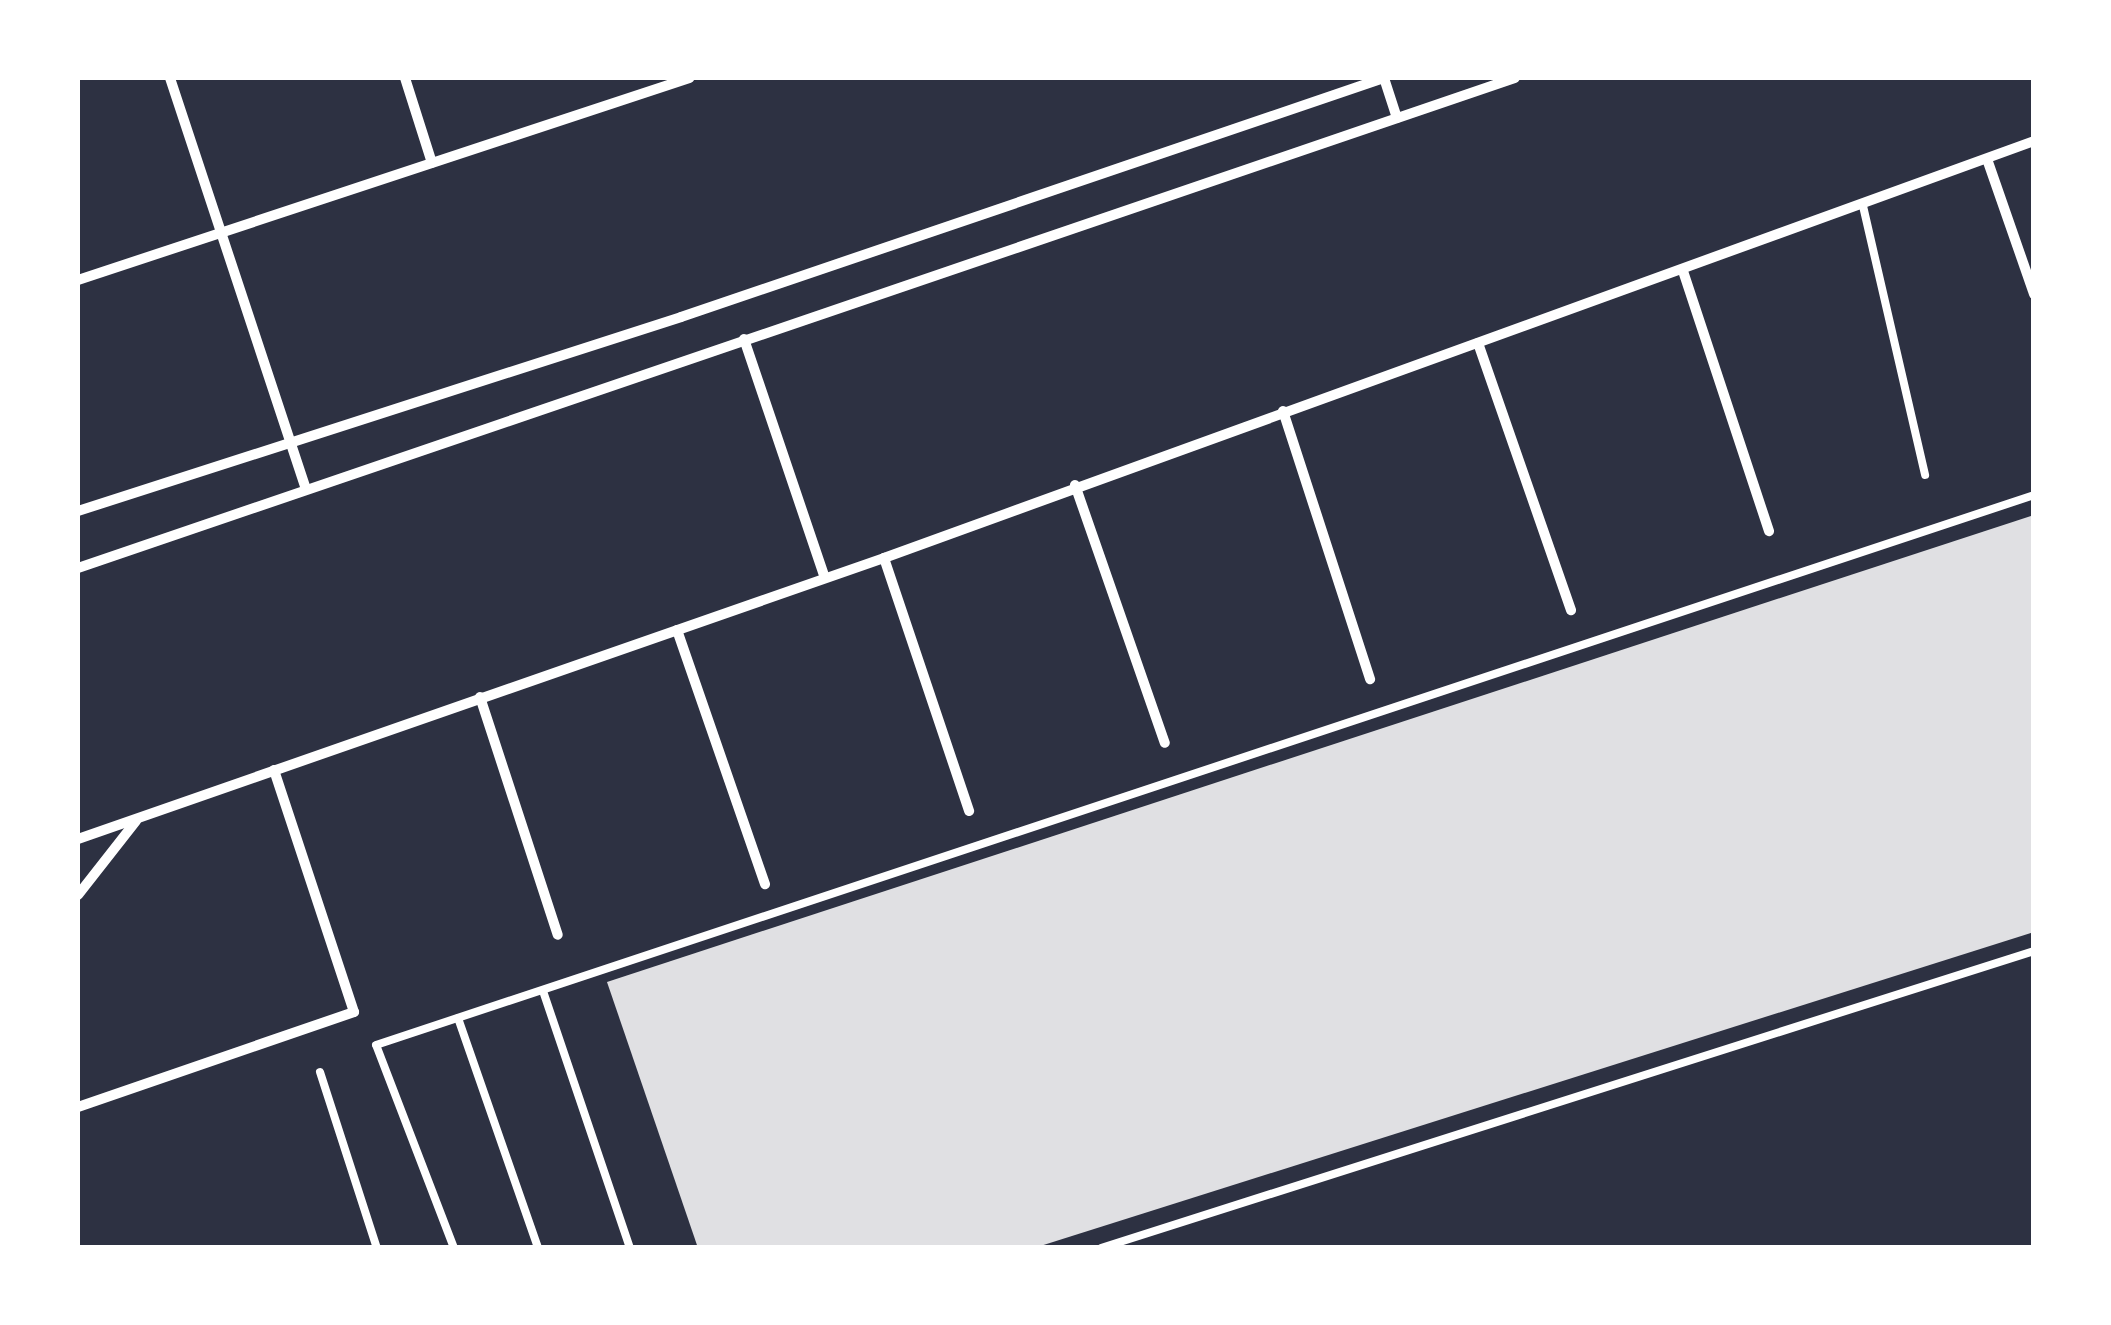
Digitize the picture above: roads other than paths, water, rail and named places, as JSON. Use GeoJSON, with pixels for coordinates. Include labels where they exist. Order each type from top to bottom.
{"type":"FeatureCollection","features":[{"type":"Feature","properties":{"kind":"street"},"geometry":{"type":"LineString","coordinates":[[170,78],[306,489]]}},
{"type":"Feature","properties":{"kind":"street"},"geometry":{"type":"LineString","coordinates":[[405,78],[432,163]]}},
{"type":"Feature","properties":{"kind":"street"},"geometry":{"type":"LineString","coordinates":[[78,280],[689,78]]}},
{"type":"Feature","properties":{"kind":"street"},"geometry":{"type":"LineString","coordinates":[[78,511],[290,445],[1384,78],[1397,118]]}},
{"type":"Feature","properties":{"kind":"street"},"geometry":{"type":"LineString","coordinates":[[78,568],[1515,78]]}},
{"type":"Feature","properties":{"kind":"street"},"geometry":{"type":"LineString","coordinates":[[78,839],[884,558],[1075,485],[2034,142]]}},
{"type":"Feature","properties":{"kind":"street"},"geometry":{"type":"LineString","coordinates":[[1987,160],[2034,294]]}},
{"type":"Feature","properties":{"kind":"street"},"geometry":{"type":"LineString","coordinates":[[1683,270],[1769,530]]}},
{"type":"Feature","properties":{"kind":"street"},"geometry":{"type":"LineString","coordinates":[[744,339],[826,578]]}},
{"type":"Feature","properties":{"kind":"street"},"geometry":{"type":"LineString","coordinates":[[1478,344],[1572,610]]}},
{"type":"Feature","properties":{"kind":"street"},"geometry":{"type":"LineString","coordinates":[[1283,411],[1370,679]]}},
{"type":"Feature","properties":{"kind":"street"},"geometry":{"type":"LineString","coordinates":[[1075,485],[1165,744]]}},
{"type":"Feature","properties":{"kind":"street"},"geometry":{"type":"LineString","coordinates":[[884,558],[968,811]]}},
{"type":"Feature","properties":{"kind":"street"},"geometry":{"type":"LineString","coordinates":[[677,630],[765,884]]}},
{"type":"Feature","properties":{"kind":"street"},"geometry":{"type":"LineString","coordinates":[[480,698],[558,935]]}},
{"type":"Feature","properties":{"kind":"street"},"geometry":{"type":"LineString","coordinates":[[78,1107],[354,1012],[274,770]]}},
{"type":"Feature","properties":{"kind":"street"},"geometry":{"type":"LineString","coordinates":[[78,895],[138,818]]}},
{"type":"Feature","properties":{"kind":"lane"},"geometry":{"type":"LineString","coordinates":[[1863,206],[1925,476]]}},
{"type":"Feature","properties":{"kind":"lane"},"geometry":{"type":"LineString","coordinates":[[454,1248],[376,1045],[2034,495]]}},
{"type":"Feature","properties":{"kind":"lane"},"geometry":{"type":"LineString","coordinates":[[1101,1248],[2034,951]]}},
{"type":"Feature","properties":{"kind":"lane"},"geometry":{"type":"LineString","coordinates":[[543,991],[630,1248]]}},
{"type":"Feature","properties":{"kind":"lane"},"geometry":{"type":"LineString","coordinates":[[458,1018],[538,1248]]}},
{"type":"Feature","properties":{"kind":"lane"},"geometry":{"type":"LineString","coordinates":[[320,1072],[377,1248]]}}]}
